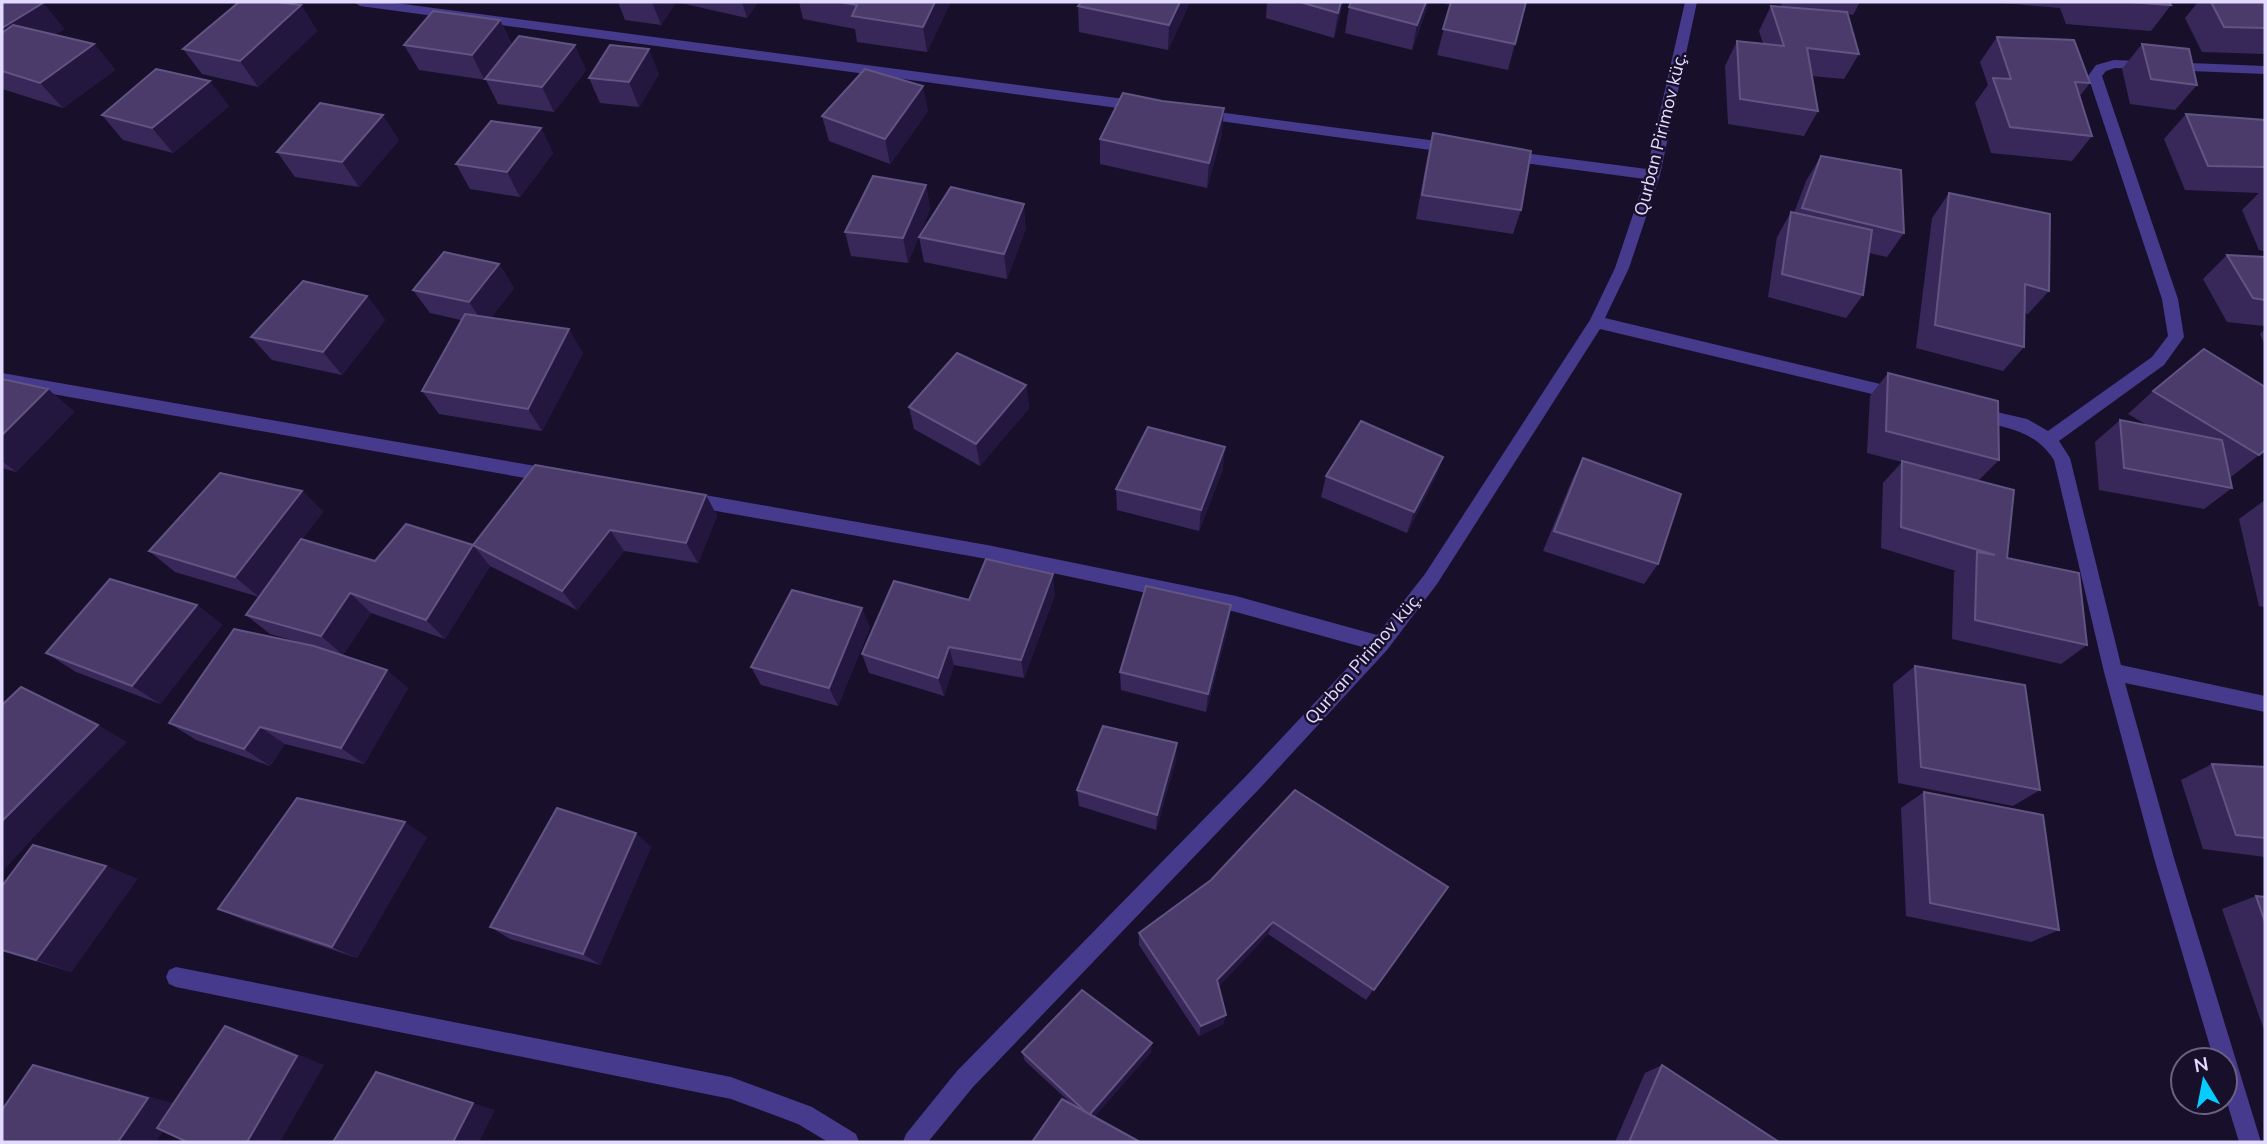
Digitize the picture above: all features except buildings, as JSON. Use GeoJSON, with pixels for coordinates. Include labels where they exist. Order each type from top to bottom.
{"type":"FeatureCollection","features":[{"type":"Feature","properties":{"kind":"street"},"geometry":{"type":"LineString","coordinates":[[360,2],[1158,109]]}},
{"type":"Feature","properties":{"kind":"street","name":"Qurban Pirimov küç."},"geometry":{"type":"LineString","coordinates":[[914,1142],[965,1079],[1254,781],[1381,644],[1431,579],[1596,322],[1622,268],[1642,216],[1653,175],[1691,2]]}},
{"type":"Feature","properties":{"kind":"street"},"geometry":{"type":"LineString","coordinates":[[2049,439],[2158,361],[2176,337],[2170,299],[2095,76],[2101,68],[2114,64],[2265,69]]}},
{"type":"Feature","properties":{"kind":"street"},"geometry":{"type":"LineString","coordinates":[[1185,112],[1461,149]]}},
{"type":"Feature","properties":{"kind":"street"},"geometry":{"type":"LineString","coordinates":[[1488,153],[1653,175]]}},
{"type":"Feature","properties":{"kind":"street"},"geometry":{"type":"LineString","coordinates":[[1596,322],[1915,398]]}},
{"type":"Feature","properties":{"kind":"street"},"geometry":{"type":"LineString","coordinates":[[2,379],[577,480]]}},
{"type":"Feature","properties":{"kind":"street"},"geometry":{"type":"LineString","coordinates":[[1955,408],[2021,424],[2049,439],[2062,458],[2113,671],[2164,858],[2250,1142]]}},
{"type":"Feature","properties":{"kind":"street"},"geometry":{"type":"LineString","coordinates":[[672,497],[1013,558],[1236,604],[1381,644]]}},
{"type":"Feature","properties":{"kind":"street"},"geometry":{"type":"LineString","coordinates":[[2113,671],[2265,704]]}},
{"type":"Feature","properties":{"kind":"street"},"geometry":{"type":"LineString","coordinates":[[176,977],[731,1088],[804,1115],[848,1142]]}}]}
